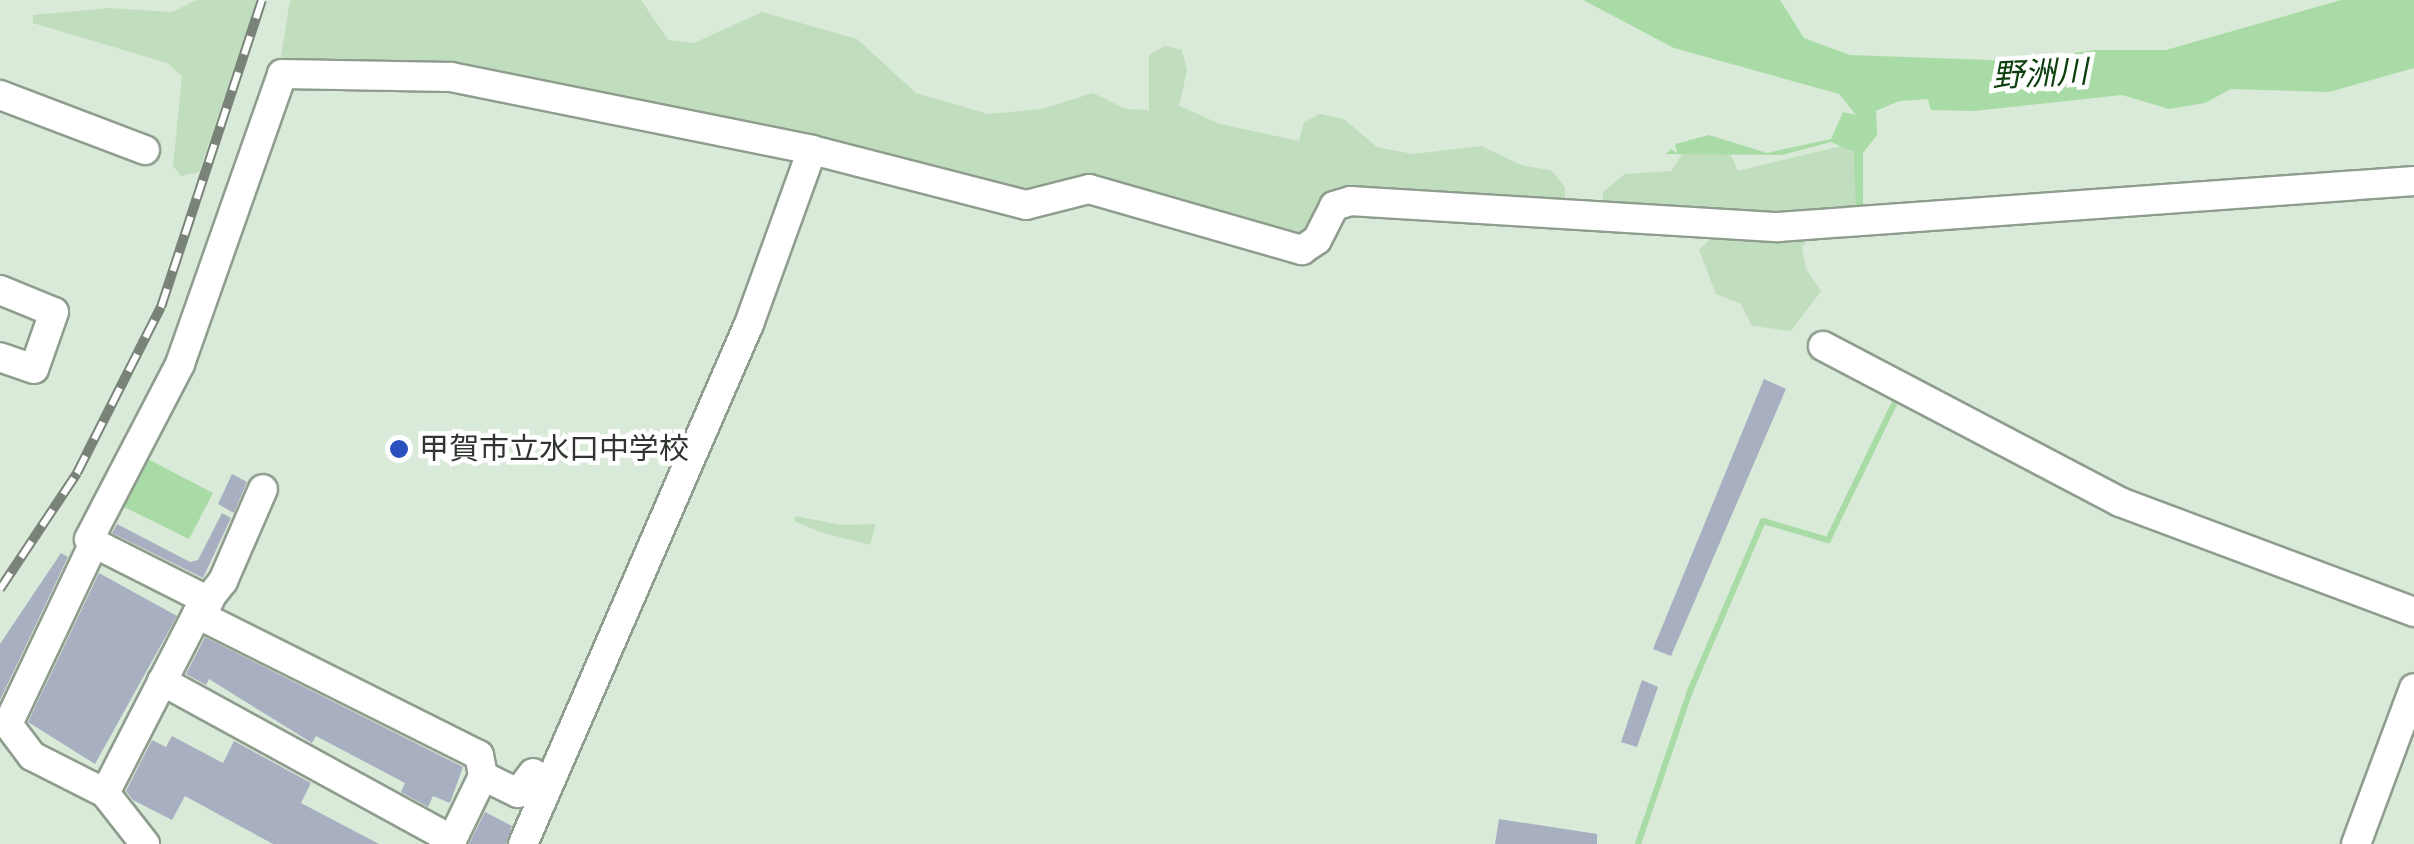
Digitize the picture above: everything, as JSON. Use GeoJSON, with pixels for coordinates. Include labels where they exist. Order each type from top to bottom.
{"type":"FeatureCollection","features":[{"type":"Feature","properties":{"kind":"street"},"geometry":{"type":"LineString","coordinates":[[162,681],[451,842],[483,776],[479,755],[203,608],[89,539],[187,346],[282,74],[451,77],[812,150],[1026,205],[1089,188],[1302,250],[1317,240],[1334,206],[1350,202],[1778,227],[2414,182]]}},
{"type":"Feature","properties":{"kind":"street"},"geometry":{"type":"LineString","coordinates":[[0,95],[146,150]]}},
{"type":"Feature","properties":{"kind":"street"},"geometry":{"type":"LineString","coordinates":[[523,844],[749,324],[812,150]]}},
{"type":"Feature","properties":{"kind":"street"},"geometry":{"type":"LineString","coordinates":[[0,290],[54,312],[34,369],[0,357]]}},
{"type":"Feature","properties":{"kind":"street"},"geometry":{"type":"LineString","coordinates":[[1822,346],[2120,502],[2414,612]]}},
{"type":"Feature","properties":{"kind":"street"},"geometry":{"type":"LineString","coordinates":[[105,794],[263,489]]}},
{"type":"Feature","properties":{"kind":"street"},"geometry":{"type":"LineString","coordinates":[[94,543],[8,724],[32,756],[105,794],[145,844]]}},
{"type":"Feature","properties":{"kind":"street"},"geometry":{"type":"LineString","coordinates":[[2356,844],[2414,688]]}},
{"type":"Feature","properties":{"kind":"street"},"geometry":{"type":"LineString","coordinates":[[483,776],[518,793],[533,773]]}},
{"type":"Feature","properties":{"kind":"shaded area"},"geometry":{"type":"Polygon","coordinates":[[[197,0],[257,0],[199,172],[181,176],[173,166],[182,76],[167,63],[33,23],[33,15],[110,8],[172,12],[197,0]]]}},
{"type":"Feature","properties":{"kind":"shaded area"},"geometry":{"type":"Polygon","coordinates":[[[290,0],[641,0],[668,40],[694,43],[762,12],[857,39],[916,93],[988,114],[1042,109],[1093,93],[1126,109],[1149,110],[1149,55],[1165,46],[1182,50],[1187,71],[1179,106],[1220,124],[1299,141],[1304,122],[1320,114],[1344,119],[1377,147],[1413,154],[1481,146],[1524,166],[1551,170],[1565,187],[1565,207],[1354,203],[1315,255],[1082,201],[1057,211],[509,92],[401,84],[281,57],[290,0]]]}},
{"type":"Feature","properties":{"kind":"shaded area"},"geometry":{"type":"Polygon","coordinates":[[[1841,146],[1859,156],[1857,180],[1864,192],[1846,219],[1822,222],[1802,247],[1806,269],[1821,291],[1791,331],[1752,326],[1741,304],[1716,294],[1699,250],[1717,233],[1602,215],[1603,192],[1625,174],[1671,171],[1684,151],[1727,147],[1738,171],[1841,146]]]}},
{"type":"Feature","properties":{"kind":"shaded area"},"geometry":{"type":"Polygon","coordinates":[[[795,516],[842,525],[876,524],[870,545],[820,532],[794,521],[795,516]]]}},
{"type":"Feature","properties":{"kind":"water","name":"野洲川"},"geometry":{"type":"Polygon","coordinates":[[[1583,0],[1780,0],[1804,38],[1850,55],[2018,61],[2094,50],[2166,50],[2341,0],[2414,0],[2414,68],[2329,92],[2231,89],[2205,103],[2169,109],[2122,95],[1974,111],[1931,110],[1928,99],[1899,101],[1876,111],[1877,135],[1863,153],[1863,207],[1856,207],[1854,152],[1831,142],[1782,155],[1666,154],[1671,149],[1677,153],[1675,144],[1709,135],[1767,153],[1831,139],[1843,112],[1856,115],[1839,94],[1674,48],[1583,0]]]}},
{"type":"Feature","properties":{"kind":"water"},"geometry":{"type":"Polygon","coordinates":[[[144,457],[213,493],[189,539],[118,504],[144,457]]]}},
{"type":"Feature","properties":{"kind":"building"},"geometry":{"type":"Polygon","coordinates":[[[1764,379],[1786,389],[1671,656],[1653,649],[1764,379]]]}},
{"type":"Feature","properties":{"kind":"building"},"geometry":{"type":"Polygon","coordinates":[[[232,474],[247,482],[234,513],[218,504],[232,474]]]}},
{"type":"Feature","properties":{"kind":"building"},"geometry":{"type":"Polygon","coordinates":[[[222,513],[231,518],[203,578],[112,533],[117,524],[190,562],[198,560],[222,513]]]}},
{"type":"Feature","properties":{"kind":"building"},"geometry":{"type":"Polygon","coordinates":[[[61,553],[68,557],[0,700],[0,644],[61,553]]]}},
{"type":"Feature","properties":{"kind":"building"},"geometry":{"type":"Polygon","coordinates":[[[99,573],[177,616],[95,764],[28,722],[99,573]]]}},
{"type":"Feature","properties":{"kind":"building"},"geometry":{"type":"Polygon","coordinates":[[[205,637],[463,767],[450,803],[433,796],[428,807],[401,792],[405,783],[316,736],[312,743],[209,679],[206,685],[186,674],[205,637]]]}},
{"type":"Feature","properties":{"kind":"building"},"geometry":{"type":"Polygon","coordinates":[[[1642,680],[1658,687],[1637,747],[1621,742],[1642,680]]]}},
{"type":"Feature","properties":{"kind":"building"},"geometry":{"type":"Polygon","coordinates":[[[172,736],[223,763],[234,741],[311,783],[301,803],[379,844],[273,844],[185,796],[172,820],[133,800],[126,791],[152,740],[166,747],[172,736]]]}},
{"type":"Feature","properties":{"kind":"building"},"geometry":{"type":"Polygon","coordinates":[[[485,812],[512,826],[506,844],[469,844],[485,812]]]}},
{"type":"Feature","properties":{"kind":"building"},"geometry":{"type":"Polygon","coordinates":[[[1499,819],[1597,834],[1597,844],[1495,844],[1499,819]]]}},
{"type":"Feature","properties":{"kind":"waterway"},"geometry":{"type":"LineString","coordinates":[[1638,844],[1690,691],[1763,521],[1828,540],[1896,400],[1880,391]]}},
{"type":"Feature","properties":{"kind":"railway"},"geometry":{"type":"LineString","coordinates":[[0,589],[77,473],[161,307],[262,0]]}},
{"type":"Feature","properties":{"kind":"place","name":"甲賀市立水口中学校"},"geometry":{"type":"Point","coordinates":[399,449]}}]}
